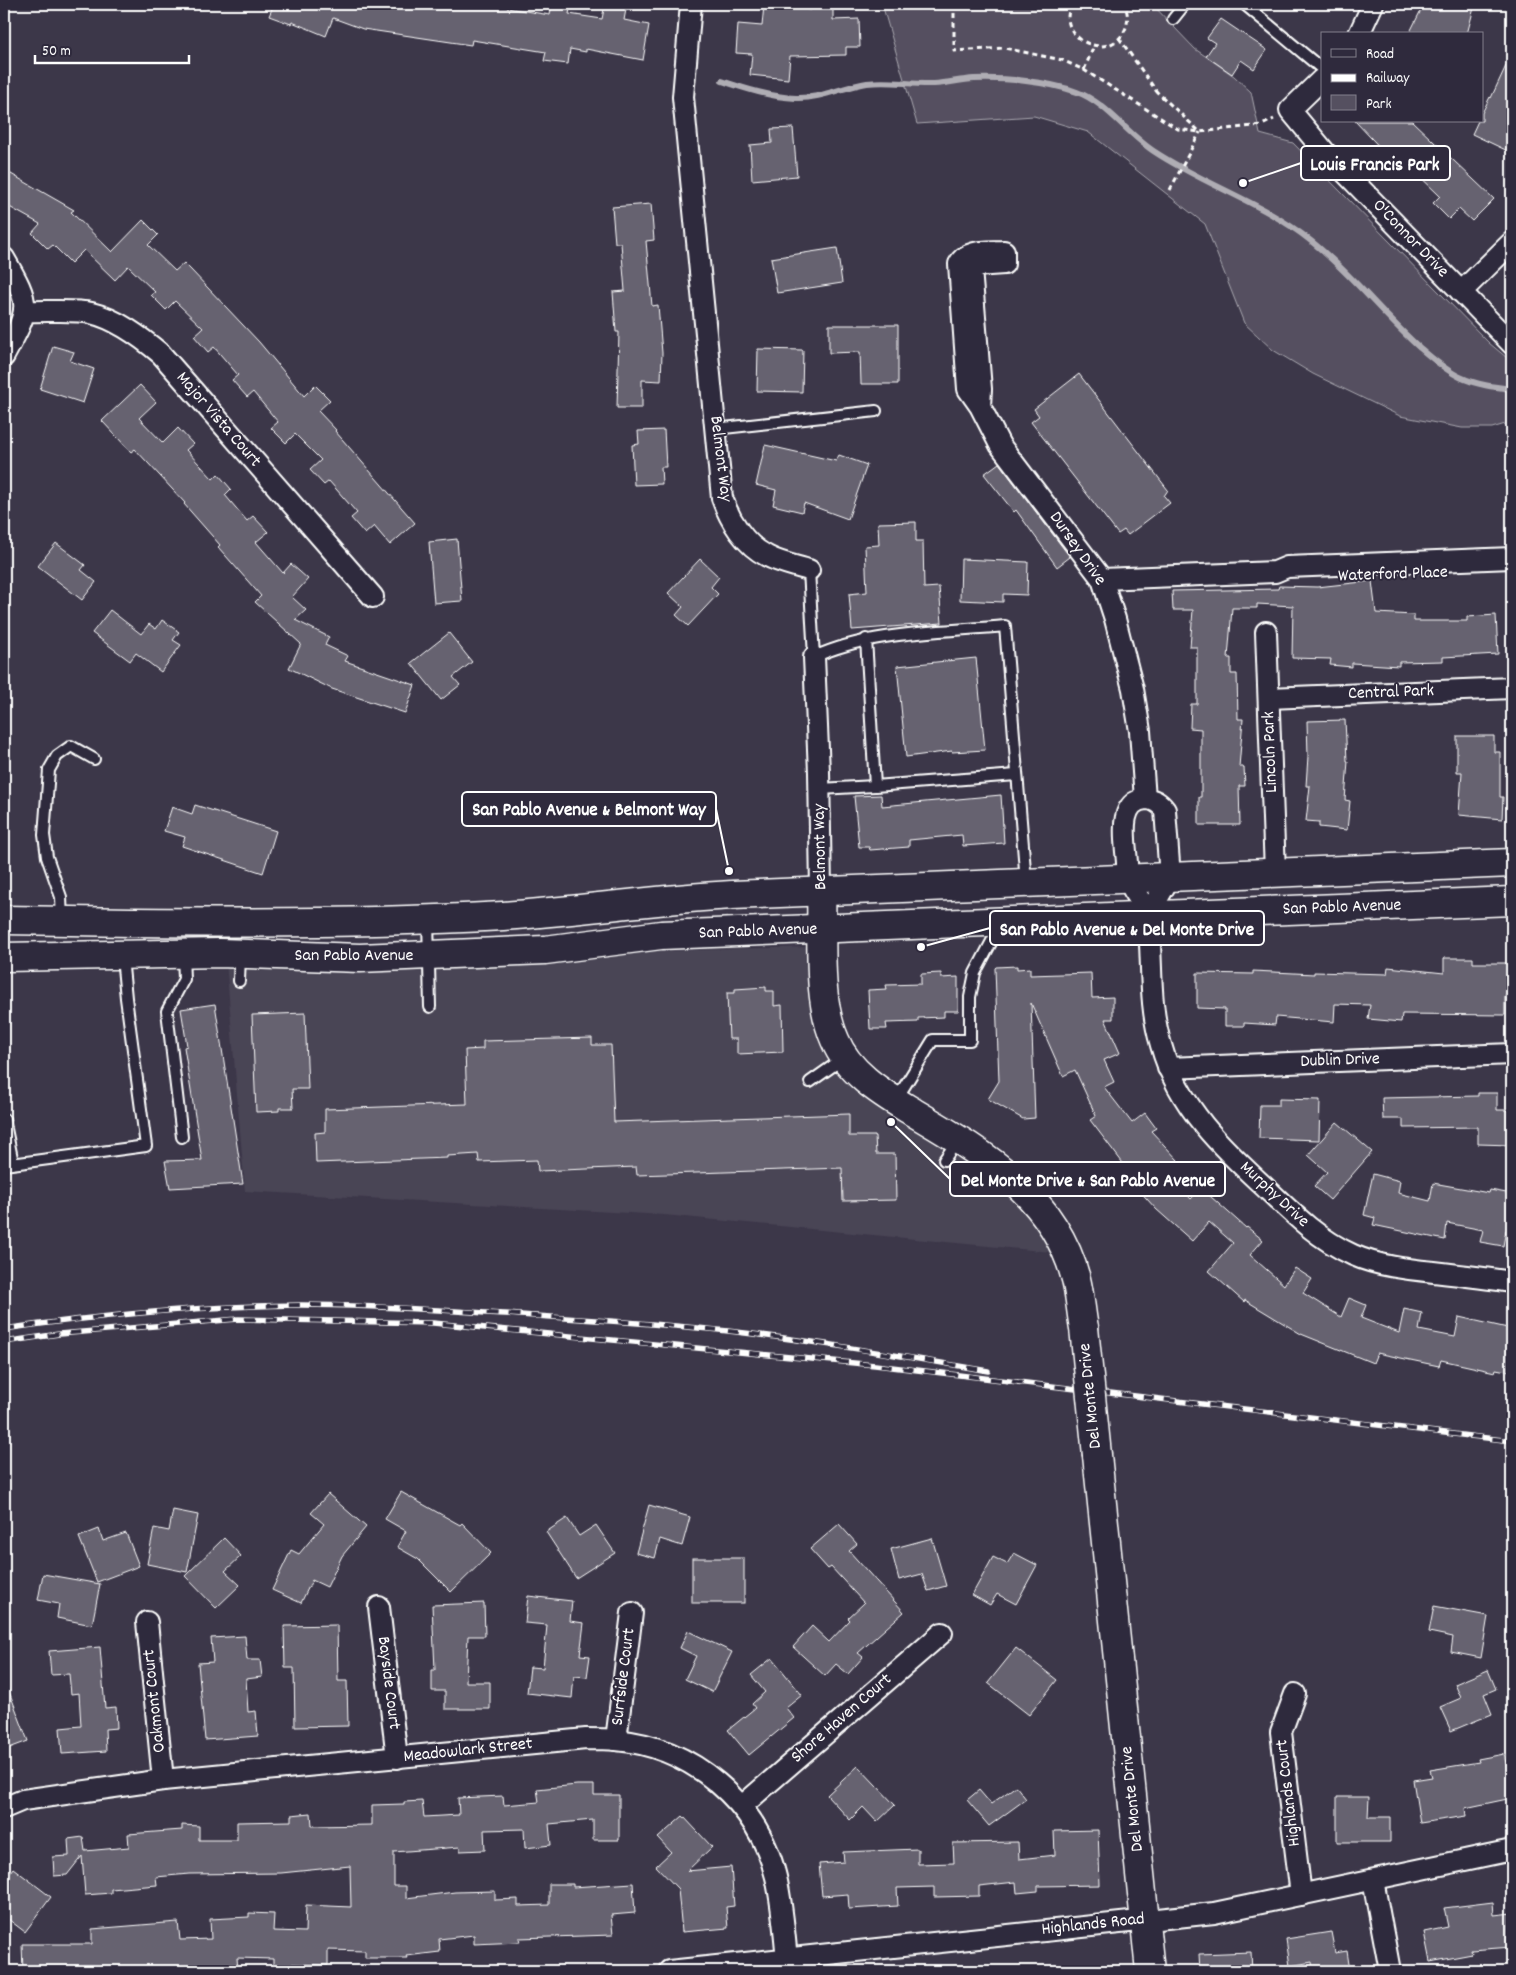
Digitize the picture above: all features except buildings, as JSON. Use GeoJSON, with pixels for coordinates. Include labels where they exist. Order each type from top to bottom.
{"type":"FeatureCollection","features":[{"type":"Feature","properties":{"kind":"main road","name":"San Pablo Avenue"},"geometry":{"type":"LineString","coordinates":[[4,920],[210,923],[428,918],[523,914],[694,897],[822,890],[1512,863]]}},
{"type":"Feature","properties":{"kind":"main road","name":"Belmont Way"},"geometry":{"type":"LineString","coordinates":[[822,890],[822,930]]}},
{"type":"Feature","properties":{"kind":"main road","name":"San Pablo Avenue"},"geometry":{"type":"LineString","coordinates":[[4,957],[240,954],[330,958],[429,955],[545,950],[660,935],[1512,901]]}},
{"type":"Feature","properties":{"kind":"main road","name":"Del Monte Drive"},"geometry":{"type":"LineString","coordinates":[[822,930],[823,974],[827,1015],[835,1042],[845,1057],[866,1080],[895,1100],[951,1150],[990,1160],[1020,1184],[1048,1218],[1064,1247],[1072,1268],[1078,1290],[1084,1328],[1150,1971]]}},
{"type":"Feature","properties":{"kind":"street","name":"Belmont Way"},"geometry":{"type":"LineString","coordinates":[[691,4],[683,97],[722,498],[735,527],[745,538],[768,557],[809,570]]}},
{"type":"Feature","properties":{"kind":"street"},"geometry":{"type":"LineString","coordinates":[[1360,32],[1373,4]]}},
{"type":"Feature","properties":{"kind":"street"},"geometry":{"type":"LineString","coordinates":[[1290,110],[1321,80]]}},
{"type":"Feature","properties":{"kind":"street","name":"O'Connor Drive"},"geometry":{"type":"LineString","coordinates":[[1290,110],[1324,151],[1512,344]]}},
{"type":"Feature","properties":{"kind":"street"},"geometry":{"type":"LineString","coordinates":[[1462,292],[1512,242]]}},
{"type":"Feature","properties":{"kind":"street","name":"Dursey Drive"},"geometry":{"type":"LineString","coordinates":[[980,406],[981,389],[971,269],[975,266],[1004,264],[1004,251],[967,254],[961,259],[959,264],[968,389],[980,406],[1000,445],[1102,579],[1115,619],[1133,689],[1140,731],[1145,799]]}},
{"type":"Feature","properties":{"kind":"street"},"geometry":{"type":"LineString","coordinates":[[4,258],[22,288],[25,300],[20,328],[4,356]]}},
{"type":"Feature","properties":{"kind":"street","name":"Major Vista Court"},"geometry":{"type":"LineString","coordinates":[[24,311],[90,312],[118,324],[144,340],[161,354],[373,597]]}},
{"type":"Feature","properties":{"kind":"street","name":"Waterford Place"},"geometry":{"type":"LineString","coordinates":[[1102,579],[1275,572],[1287,567],[1512,558]]}},
{"type":"Feature","properties":{"kind":"street","name":"Waterford Place"},"geometry":{"type":"LineString","coordinates":[[1275,572],[1287,579],[1512,571]]}},
{"type":"Feature","properties":{"kind":"street","name":"Lincoln Park"},"geometry":{"type":"LineString","coordinates":[[1266,632],[1275,872]]}},
{"type":"Feature","properties":{"kind":"street","name":"Belmont Way"},"geometry":{"type":"LineString","coordinates":[[814,656],[822,890]]}},
{"type":"Feature","properties":{"kind":"street","name":"Central Park"},"geometry":{"type":"LineString","coordinates":[[1269,698],[1512,688]]}},
{"type":"Feature","properties":{"kind":"street"},"geometry":{"type":"LineString","coordinates":[[1145,799],[1158,803],[1165,810],[1170,877],[1148,915],[1128,879],[1125,817],[1132,805],[1145,799]]}},
{"type":"Feature","properties":{"kind":"street","name":"Murphy Drive"},"geometry":{"type":"LineString","coordinates":[[1148,915],[1150,985],[1156,1027],[1168,1068],[1185,1101],[1212,1136],[1298,1219],[1332,1244],[1354,1255],[1402,1268],[1512,1282]]}},
{"type":"Feature","properties":{"kind":"street","name":"Dublin Drive"},"geometry":{"type":"LineString","coordinates":[[1168,1068],[1512,1054]]}},
{"type":"Feature","properties":{"kind":"street","name":"Bayside Court"},"geometry":{"type":"LineString","coordinates":[[379,1607],[398,1758]]}},
{"type":"Feature","properties":{"kind":"street","name":"Surfside Court"},"geometry":{"type":"LineString","coordinates":[[616,1740],[632,1613]]}},
{"type":"Feature","properties":{"kind":"street","name":"Oakmont Court"},"geometry":{"type":"LineString","coordinates":[[147,1622],[163,1780]]}},
{"type":"Feature","properties":{"kind":"street","name":"Shore Haven Court"},"geometry":{"type":"LineString","coordinates":[[742,1806],[942,1633]]}},
{"type":"Feature","properties":{"kind":"street","name":"Highlands Court"},"geometry":{"type":"LineString","coordinates":[[1295,1694],[1281,1732],[1301,1895]]}},
{"type":"Feature","properties":{"kind":"street","name":"Meadowlark Street"},"geometry":{"type":"LineString","coordinates":[[4,1808],[23,1800],[163,1780],[586,1739],[616,1740],[659,1750],[682,1760],[725,1788],[742,1806],[756,1827],[775,1876],[788,1965]]}},
{"type":"Feature","properties":{"kind":"street","name":"Highlands Road"},"geometry":{"type":"LineString","coordinates":[[669,1971],[788,1965],[1144,1919],[1214,1913],[1512,1850]]}},
{"type":"Feature","properties":{"kind":"street"},"geometry":{"type":"LineString","coordinates":[[1373,1880],[1390,1971]]}},
{"type":"Feature","properties":{"kind":"lane"},"geometry":{"type":"LineString","coordinates":[[1173,19],[1185,4]]}},
{"type":"Feature","properties":{"kind":"lane"},"geometry":{"type":"LineString","coordinates":[[1244,4],[1321,67]]}},
{"type":"Feature","properties":{"kind":"lane"},"geometry":{"type":"LineString","coordinates":[[715,429],[876,411]]}},
{"type":"Feature","properties":{"kind":"lane","name":"Belmont Way"},"geometry":{"type":"LineString","coordinates":[[809,570],[814,656]]}},
{"type":"Feature","properties":{"kind":"lane"},"geometry":{"type":"LineString","coordinates":[[814,656],[835,647],[866,639],[1005,626],[1026,882]]}},
{"type":"Feature","properties":{"kind":"lane"},"geometry":{"type":"LineString","coordinates":[[866,639],[875,786]]}},
{"type":"Feature","properties":{"kind":"lane"},"geometry":{"type":"LineString","coordinates":[[62,921],[61,896],[44,843],[49,770],[57,756],[71,746],[94,759]]}},
{"type":"Feature","properties":{"kind":"lane"},"geometry":{"type":"LineString","coordinates":[[820,789],[1016,775]]}},
{"type":"Feature","properties":{"kind":"lane"},"geometry":{"type":"LineString","coordinates":[[428,918],[430,1007]]}},
{"type":"Feature","properties":{"kind":"lane"},"geometry":{"type":"LineString","coordinates":[[895,1100],[933,1040],[970,1040],[970,997],[975,974],[1002,922]]}},
{"type":"Feature","properties":{"kind":"lane"},"geometry":{"type":"LineString","coordinates":[[182,1137],[167,1011],[184,979],[184,954]]}},
{"type":"Feature","properties":{"kind":"lane"},"geometry":{"type":"LineString","coordinates":[[239,982],[240,954]]}},
{"type":"Feature","properties":{"kind":"lane"},"geometry":{"type":"LineString","coordinates":[[4,1120],[9,1164],[146,1146],[122,956]]}},
{"type":"Feature","properties":{"kind":"lane"},"geometry":{"type":"LineString","coordinates":[[810,1082],[845,1057]]}},
{"type":"Feature","properties":{"kind":"path"},"geometry":{"type":"LineString","coordinates":[[954,4],[954,51],[1004,48],[1062,60],[1084,70],[1178,129],[1200,132],[1262,126],[1290,110]]}},
{"type":"Feature","properties":{"kind":"path"},"geometry":{"type":"LineString","coordinates":[[1072,4],[1069,18],[1070,28],[1083,42],[1094,46],[1109,45],[1118,38],[1126,26],[1128,17],[1124,4]]}},
{"type":"Feature","properties":{"kind":"path"},"geometry":{"type":"LineString","coordinates":[[1118,38],[1157,92],[1200,132]]}},
{"type":"Feature","properties":{"kind":"path"},"geometry":{"type":"LineString","coordinates":[[1084,70],[1094,46]]}},
{"type":"Feature","properties":{"kind":"path"},"geometry":{"type":"LineString","coordinates":[[1170,190],[1200,132]]}},
{"type":"Feature","properties":{"kind":"shaded area"},"geometry":{"type":"Polygon","coordinates":[[[812,947],[817,1035],[856,1084],[995,1174],[1034,1212],[1051,1252],[664,1215],[245,1191],[226,962],[812,947]]]}},
{"type":"Feature","properties":{"kind":"green space"},"geometry":{"type":"Polygon","coordinates":[[[882,4],[1152,4],[1195,49],[1234,76],[1251,92],[1260,134],[1293,143],[1489,343],[1512,362],[1512,422],[1492,428],[1462,428],[1400,416],[1313,374],[1273,350],[1244,323],[1205,224],[1088,132],[1034,116],[917,124],[882,4]]]}},
{"type":"Feature","properties":{"kind":"waterway"},"geometry":{"type":"LineString","coordinates":[[722,81],[749,90],[796,98],[814,97],[867,83],[934,84],[974,79],[1026,81],[1053,85],[1077,92],[1108,111],[1155,152],[1174,164],[1274,216],[1311,241],[1340,266],[1406,335],[1454,374],[1473,382],[1512,389]]}},
{"type":"Feature","properties":{"kind":"railway"},"geometry":{"type":"LineString","coordinates":[[4,1329],[78,1319],[189,1309],[301,1305],[378,1307],[616,1321],[728,1331],[826,1344],[988,1371]]}},
{"type":"Feature","properties":{"kind":"railway"},"geometry":{"type":"LineString","coordinates":[[4,1342],[59,1334],[238,1319],[433,1323],[875,1365],[1512,1441]]}},
{"type":"Feature","properties":{"kind":"place","name":"Louis Francis Park"},"geometry":{"type":"Point","coordinates":[1243,183]}},
{"type":"Feature","properties":{"kind":"place","name":"San Pablo Avenue & Belmont Way"},"geometry":{"type":"Point","coordinates":[729,871]}},
{"type":"Feature","properties":{"kind":"place","name":"San Pablo Avenue & Del Monte Drive"},"geometry":{"type":"Point","coordinates":[921,947]}},
{"type":"Feature","properties":{"kind":"place","name":"Del Monte Drive & San Pablo Avenue"},"geometry":{"type":"Point","coordinates":[891,1122]}}]}
